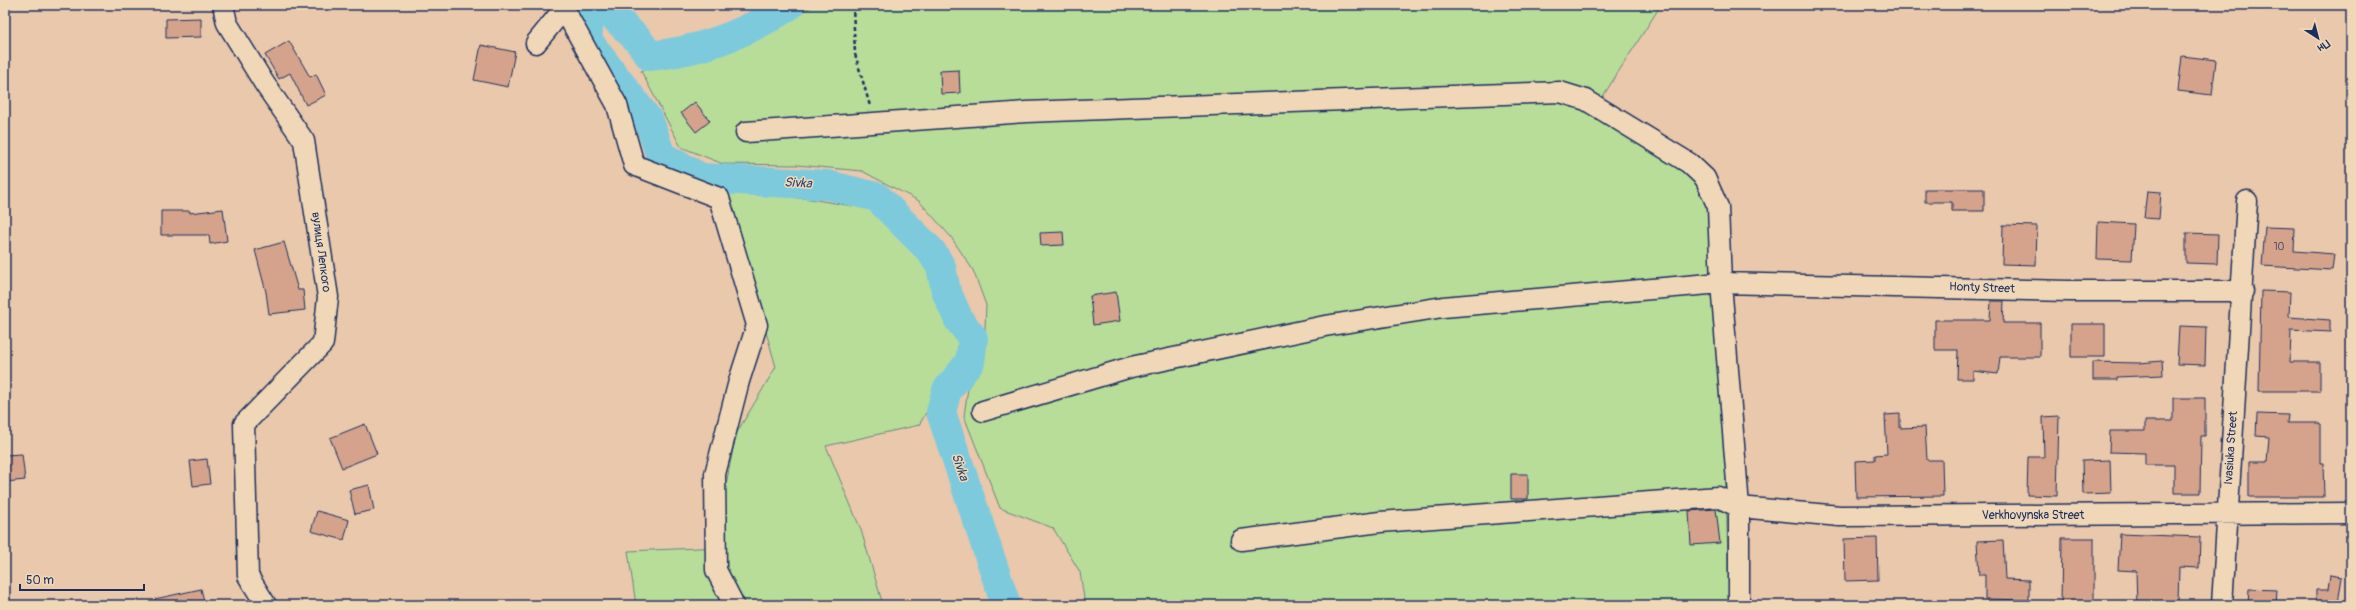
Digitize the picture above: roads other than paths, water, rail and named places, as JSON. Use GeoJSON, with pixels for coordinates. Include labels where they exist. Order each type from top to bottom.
{"type":"FeatureCollection","features":[{"type":"Feature","properties":{"kind":"street","name":"вулиця Лепкого"},"geometry":{"type":"LineString","coordinates":[[223,5],[227,23],[264,83],[304,141],[328,297],[323,344],[244,424],[248,576],[266,605]]}},
{"type":"Feature","properties":{"kind":"street"},"geometry":{"type":"LineString","coordinates":[[536,43],[566,7],[617,105],[634,165],[719,198],[757,325],[739,380],[715,474],[716,570],[734,605]]}},
{"type":"Feature","properties":{"kind":"street"},"geometry":{"type":"LineString","coordinates":[[746,132],[1026,112],[1560,92],[1586,100],[1689,163],[1705,178],[1718,207],[1721,283],[1738,507],[1739,605]]}},
{"type":"Feature","properties":{"kind":"street","name":"Ivasiuka Street"},"geometry":{"type":"LineString","coordinates":[[2222,605],[2243,292],[2247,201]]}},
{"type":"Feature","properties":{"kind":"street","name":"Honty Street"},"geometry":{"type":"LineString","coordinates":[[983,411],[1131,368],[1325,326],[1443,307],[1721,283],[2068,291],[2243,292]]}},
{"type":"Feature","properties":{"kind":"street","name":"Verkhovynska Street"},"geometry":{"type":"LineString","coordinates":[[1242,540],[1380,522],[1718,497],[1738,507],[1840,516],[2351,513]]}},
{"type":"Feature","properties":{"kind":"waterway","name":"Sivka"},"geometry":{"type":"LineString","coordinates":[[790,5],[757,24],[723,39],[687,50],[650,56],[638,40],[602,5],[589,21],[587,40],[649,121],[661,156],[701,178],[827,185],[877,197],[931,251],[941,267],[946,291],[959,320],[973,338],[970,362],[947,390],[941,412],[1006,605]]}}]}
